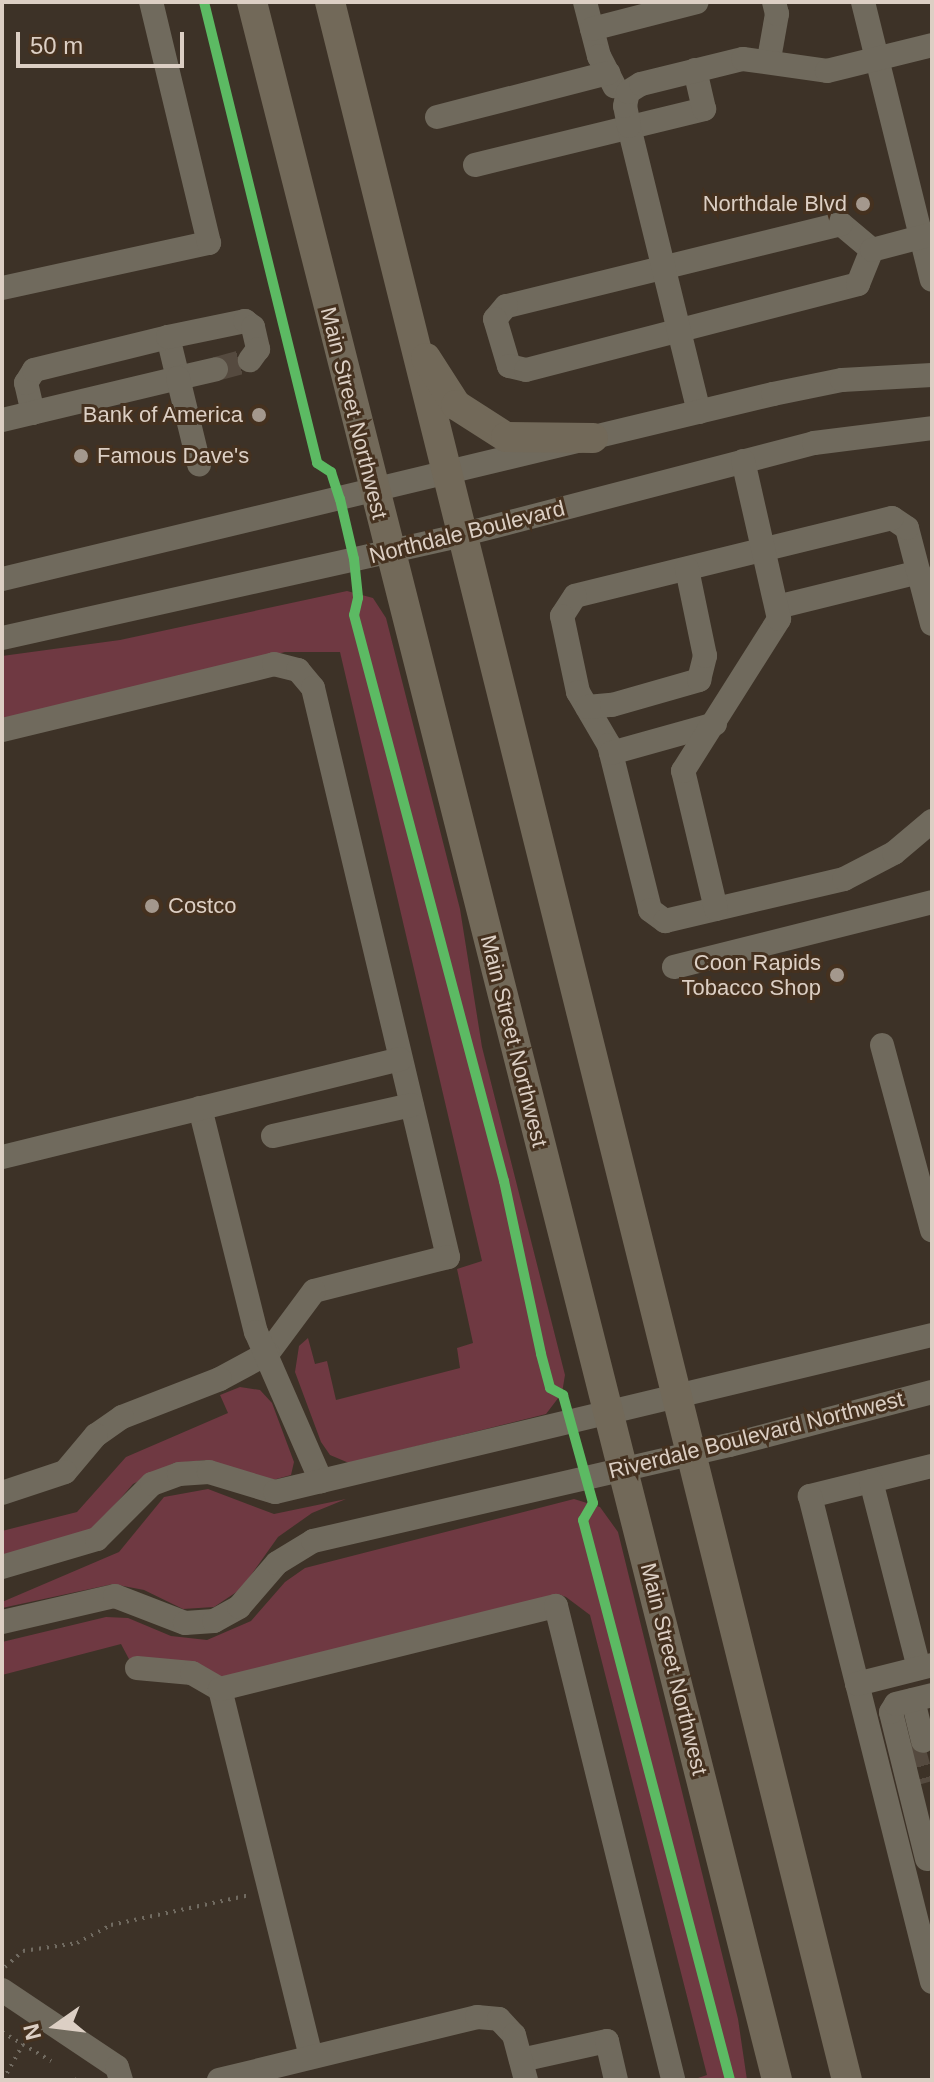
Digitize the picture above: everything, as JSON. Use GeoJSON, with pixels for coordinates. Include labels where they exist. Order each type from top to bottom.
{"type":"FeatureCollection","features":[{"type":"Feature","properties":{"kind":"main road","name":"Main Street Northwest"},"geometry":{"type":"LineString","coordinates":[[252,2],[388,551],[777,2080]]}},
{"type":"Feature","properties":{"kind":"main road"},"geometry":{"type":"LineString","coordinates":[[330,2],[847,2080]]}},
{"type":"Feature","properties":{"kind":"main road"},"geometry":{"type":"LineString","coordinates":[[413,339],[456,405],[506,437],[593,438]]}},
{"type":"Feature","properties":{"kind":"street"},"geometry":{"type":"LineString","coordinates":[[2,288],[209,243],[151,2]]}},
{"type":"Feature","properties":{"kind":"street"},"geometry":{"type":"LineString","coordinates":[[585,2],[608,73],[627,116],[699,412]]}},
{"type":"Feature","properties":{"kind":"street"},"geometry":{"type":"LineString","coordinates":[[592,29],[697,2]]}},
{"type":"Feature","properties":{"kind":"street"},"geometry":{"type":"LineString","coordinates":[[769,59],[777,14],[774,2]]}},
{"type":"Feature","properties":{"kind":"street"},"geometry":{"type":"LineString","coordinates":[[863,2],[927,235],[932,280]]}},
{"type":"Feature","properties":{"kind":"street"},"geometry":{"type":"LineString","coordinates":[[627,116],[628,92],[641,84],[695,70],[769,59],[802,70],[827,71],[932,45]]}},
{"type":"Feature","properties":{"kind":"street"},"geometry":{"type":"LineString","coordinates":[[475,165],[627,116],[704,109],[695,70]]}},
{"type":"Feature","properties":{"kind":"street"},"geometry":{"type":"LineString","coordinates":[[437,117],[608,73]]}},
{"type":"Feature","properties":{"kind":"street"},"geometry":{"type":"LineString","coordinates":[[841,224],[872,250],[858,284],[526,370],[509,366],[495,319],[506,306],[841,224]]}},
{"type":"Feature","properties":{"kind":"street"},"geometry":{"type":"LineString","coordinates":[[872,250],[927,235]]}},
{"type":"Feature","properties":{"kind":"street"},"geometry":{"type":"LineString","coordinates":[[33,413],[26,383],[34,370],[168,337],[245,321],[253,327],[258,349],[250,360]]}},
{"type":"Feature","properties":{"kind":"street"},"geometry":{"type":"LineString","coordinates":[[168,337],[199,464]]}},
{"type":"Feature","properties":{"kind":"street"},"geometry":{"type":"LineString","coordinates":[[2,420],[216,369]]}},
{"type":"Feature","properties":{"kind":"street"},"geometry":{"type":"LineString","coordinates":[[2,579],[842,380],[932,375]]}},
{"type":"Feature","properties":{"kind":"street","name":"Northdale Boulevard"},"geometry":{"type":"LineString","coordinates":[[2,638],[461,535],[814,443],[932,428]]}},
{"type":"Feature","properties":{"kind":"street"},"geometry":{"type":"LineString","coordinates":[[716,909],[683,771],[779,619],[766,549],[743,461]]}},
{"type":"Feature","properties":{"kind":"street"},"geometry":{"type":"LineString","coordinates":[[932,624],[907,528],[892,518],[575,596],[562,616],[578,692],[603,727],[611,753],[650,910],[665,921],[844,879],[894,853],[932,821]]}},
{"type":"Feature","properties":{"kind":"street"},"geometry":{"type":"LineString","coordinates":[[587,707],[612,705],[699,680],[705,656],[687,569]]}},
{"type":"Feature","properties":{"kind":"street"},"geometry":{"type":"LineString","coordinates":[[777,607],[919,572]]}},
{"type":"Feature","properties":{"kind":"street"},"geometry":{"type":"LineString","coordinates":[[2,730],[274,664],[298,670],[313,688],[448,1257],[314,1291],[268,1353],[220,1379],[122,1417],[96,1435],[65,1472],[2,1493]]}},
{"type":"Feature","properties":{"kind":"street"},"geometry":{"type":"LineString","coordinates":[[611,753],[715,724]]}},
{"type":"Feature","properties":{"kind":"street"},"geometry":{"type":"LineString","coordinates":[[674,967],[932,902]]}},
{"type":"Feature","properties":{"kind":"street"},"geometry":{"type":"LineString","coordinates":[[882,1045],[932,1230]]}},
{"type":"Feature","properties":{"kind":"street"},"geometry":{"type":"LineString","coordinates":[[2,1157],[400,1059]]}},
{"type":"Feature","properties":{"kind":"street"},"geometry":{"type":"LineString","coordinates":[[273,1136],[412,1105]]}},
{"type":"Feature","properties":{"kind":"street"},"geometry":{"type":"LineString","coordinates":[[200,1108],[256,1332],[268,1353],[321,1481]]}},
{"type":"Feature","properties":{"kind":"street"},"geometry":{"type":"LineString","coordinates":[[2,1567],[97,1539],[152,1484],[179,1474],[209,1472],[275,1492],[674,1393],[932,1335]]}},
{"type":"Feature","properties":{"kind":"street","name":"Riverdale Boulevard Northwest"},"geometry":{"type":"LineString","coordinates":[[2,1622],[115,1596],[185,1623],[214,1621],[239,1607],[277,1563],[313,1541],[932,1392]]}},
{"type":"Feature","properties":{"kind":"street"},"geometry":{"type":"LineString","coordinates":[[932,1466],[810,1496],[903,1865],[920,1886],[932,1982]]}},
{"type":"Feature","properties":{"kind":"street"},"geometry":{"type":"LineString","coordinates":[[857,1684],[925,1666],[871,1481]]}},
{"type":"Feature","properties":{"kind":"street"},"geometry":{"type":"LineString","coordinates":[[137,1668],[192,1673],[220,1689],[556,1606],[673,2080]]}},
{"type":"Feature","properties":{"kind":"street"},"geometry":{"type":"LineString","coordinates":[[220,1689],[311,2057]]}},
{"type":"Feature","properties":{"kind":"street"},"geometry":{"type":"LineString","coordinates":[[903,1865],[929,1858],[891,1712],[920,1698],[923,1740]]}},
{"type":"Feature","properties":{"kind":"street"},"geometry":{"type":"LineString","coordinates":[[923,1783],[932,1820]]}},
{"type":"Feature","properties":{"kind":"street"},"geometry":{"type":"LineString","coordinates":[[2,1990],[117,2067],[121,2080]]}},
{"type":"Feature","properties":{"kind":"street"},"geometry":{"type":"LineString","coordinates":[[219,2080],[477,2017],[499,2019],[514,2035],[523,2070],[607,2041],[616,2080]]}},
{"type":"Feature","properties":{"kind":"path"},"geometry":{"type":"LineString","coordinates":[[2,1970],[23,1951],[77,1943],[111,1925],[270,1891]]}},
{"type":"Feature","properties":{"kind":"path"},"geometry":{"type":"LineString","coordinates":[[2,2032],[51,2061]]}},
{"type":"Feature","properties":{"kind":"path"},"geometry":{"type":"LineString","coordinates":[[3,2080],[23,2044]]}},
{"type":"Feature","properties":{"kind":"shaded area"},"geometry":{"type":"Polygon","coordinates":[[[347,591],[373,598],[386,618],[460,909],[482,1047],[565,1375],[562,1393],[546,1414],[349,1463],[330,1455],[321,1442],[295,1372],[299,1346],[308,1338],[315,1364],[327,1361],[336,1400],[460,1368],[457,1348],[473,1343],[457,1269],[482,1261],[340,652],[285,652],[2,720],[2,656],[120,640],[347,591]]]}},
{"type":"Feature","properties":{"kind":"shaded area"},"geometry":{"type":"Polygon","coordinates":[[[240,1387],[260,1390],[272,1403],[294,1462],[291,1475],[269,1481],[208,1460],[174,1463],[133,1484],[93,1530],[2,1556],[2,1531],[77,1512],[126,1457],[228,1413],[220,1395],[240,1387]]]}},
{"type":"Feature","properties":{"kind":"shaded area"},"geometry":{"type":"Polygon","coordinates":[[[208,1489],[274,1514],[346,1499],[312,1513],[278,1537],[241,1589],[214,1607],[183,1609],[144,1590],[113,1584],[2,1608],[2,1602],[119,1552],[164,1497],[208,1489]]]}},
{"type":"Feature","properties":{"kind":"shaded area"},"geometry":{"type":"Polygon","coordinates":[[[574,1499],[600,1507],[618,1532],[738,2019],[747,2080],[692,2080],[707,2075],[590,1615],[566,1597],[558,1594],[225,1680],[207,1669],[130,1661],[121,1644],[2,1675],[2,1642],[106,1617],[128,1618],[171,1636],[207,1640],[251,1621],[285,1582],[305,1568],[574,1499]]]}},
{"type":"Feature","properties":{"kind":"tunnel"},"geometry":{"type":"LineString","coordinates":[[216,369],[250,360]]}},
{"type":"Feature","properties":{"kind":"tunnel"},"geometry":{"type":"LineString","coordinates":[[912,1744],[923,1783]]}},
{"type":"Feature","properties":{"kind":"cycle path"},"geometry":{"type":"LineString","coordinates":[[204,2],[317,463],[331,472],[340,499],[354,559],[358,598],[354,615],[504,1181],[550,1388],[563,1395],[593,1503],[583,1520],[730,2080]]}},
{"type":"Feature","properties":{"kind":"place","name":"Northdale Blvd"},"geometry":{"type":"Point","coordinates":[863,204]}},
{"type":"Feature","properties":{"kind":"place","name":"Bank of America"},"geometry":{"type":"Point","coordinates":[259,415]}},
{"type":"Feature","properties":{"kind":"place","name":"Famous Dave's"},"geometry":{"type":"Point","coordinates":[81,456]}},
{"type":"Feature","properties":{"kind":"place","name":"Costco"},"geometry":{"type":"Point","coordinates":[152,906]}},
{"type":"Feature","properties":{"kind":"place","name":"Coon Rapids Tobacco Shop"},"geometry":{"type":"Point","coordinates":[837,975]}}]}
